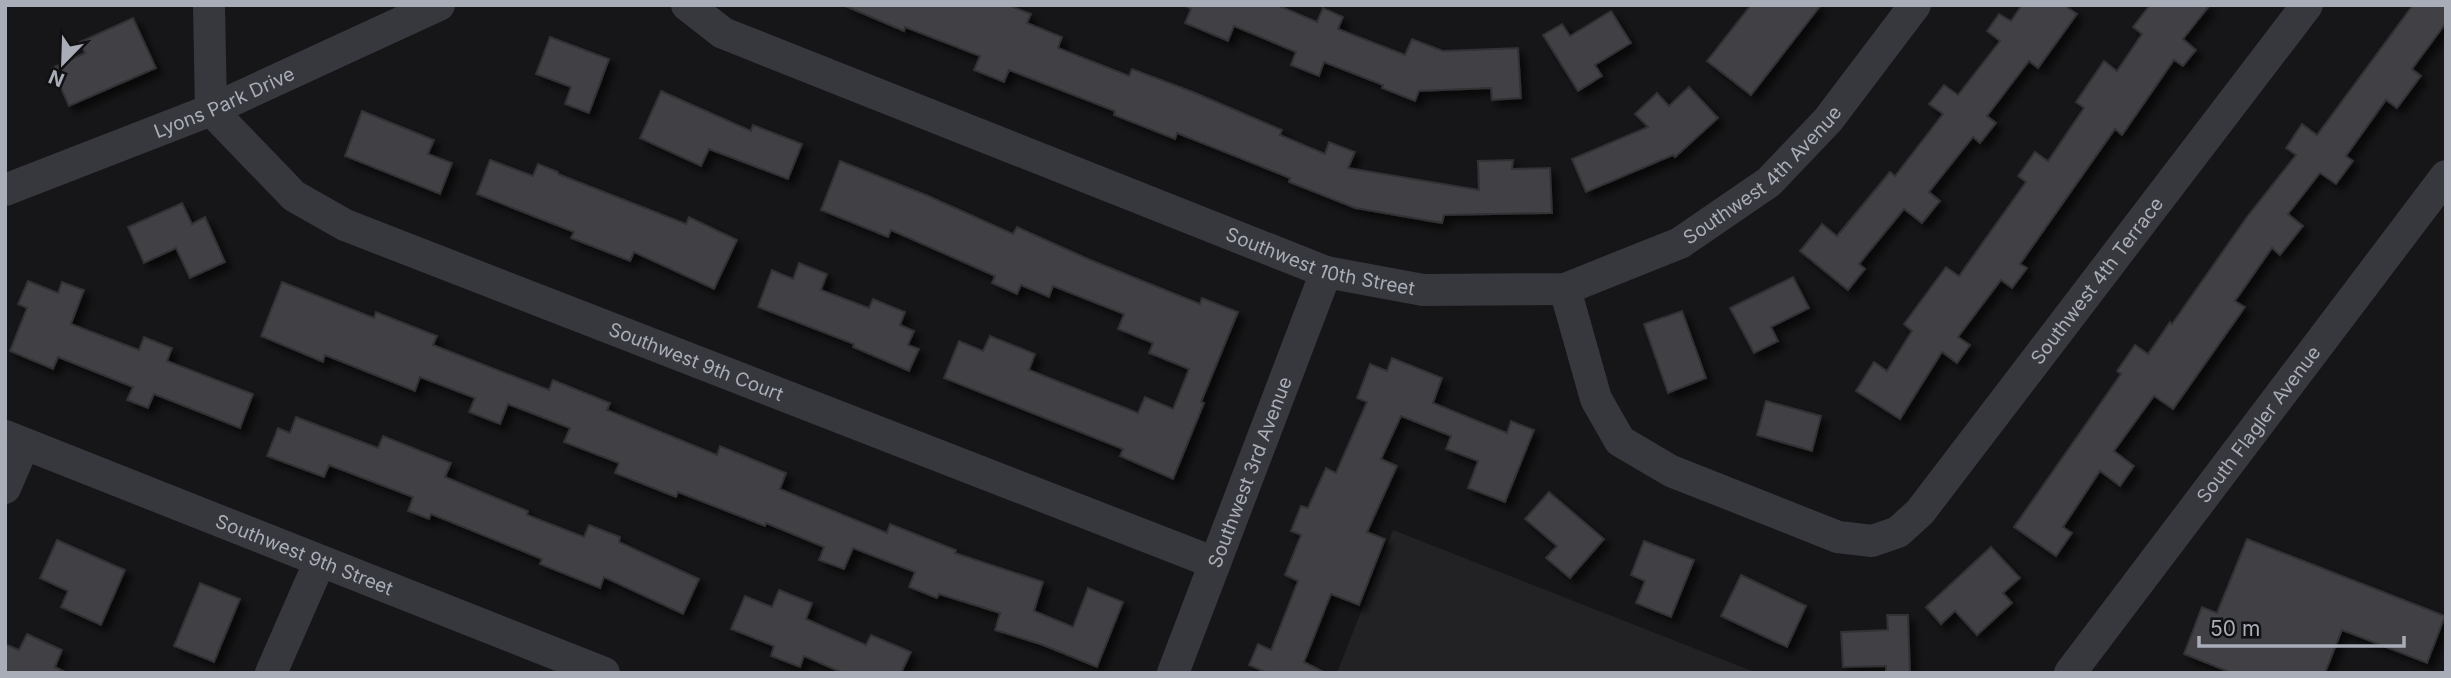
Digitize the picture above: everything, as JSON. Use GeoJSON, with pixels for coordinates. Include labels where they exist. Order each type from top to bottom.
{"type":"FeatureCollection","features":[{"type":"Feature","properties":{"kind":"street"},"geometry":{"type":"LineString","coordinates":[[209,5],[211,110]]}},
{"type":"Feature","properties":{"kind":"street","name":"Lyons Park Drive"},"geometry":{"type":"LineString","coordinates":[[5,190],[211,110],[439,5]]}},
{"type":"Feature","properties":{"kind":"street","name":"Southwest 10th Street"},"geometry":{"type":"LineString","coordinates":[[687,5],[723,33],[1326,272],[1423,290],[1565,289]]}},
{"type":"Feature","properties":{"kind":"street","name":"Southwest 4th Avenue"},"geometry":{"type":"LineString","coordinates":[[1565,289],[1680,243],[1769,182],[1828,120],[1915,5]]}},
{"type":"Feature","properties":{"kind":"street","name":"Southwest 4th Terrace"},"geometry":{"type":"LineString","coordinates":[[1565,289],[1596,399],[1620,440],[1671,471],[1838,537],[1872,541],[1898,532],[1920,512],[2307,5]]}},
{"type":"Feature","properties":{"kind":"street","name":"Southwest 9th Court"},"geometry":{"type":"LineString","coordinates":[[211,110],[294,196],[345,225],[1214,563]]}},
{"type":"Feature","properties":{"kind":"street","name":"South Flagler Avenue"},"geometry":{"type":"LineString","coordinates":[[2070,673],[2446,176]]}},
{"type":"Feature","properties":{"kind":"street","name":"Southwest 3rd Avenue"},"geometry":{"type":"LineString","coordinates":[[1173,673],[1326,272]]}},
{"type":"Feature","properties":{"kind":"street"},"geometry":{"type":"LineString","coordinates":[[5,488],[15,440]]}},
{"type":"Feature","properties":{"kind":"street","name":"Southwest 9th Street"},"geometry":{"type":"LineString","coordinates":[[15,440],[604,673]]}},
{"type":"Feature","properties":{"kind":"street"},"geometry":{"type":"LineString","coordinates":[[271,673],[320,561]]}},
{"type":"Feature","properties":{"kind":"shaded area"},"geometry":{"type":"Polygon","coordinates":[[[1393,530],[1757,673],[1337,673],[1393,530]]]}},
{"type":"Feature","properties":{"kind":"building"},"geometry":{"type":"Polygon","coordinates":[[[843,5],[1008,5],[1031,14],[1027,23],[1062,37],[1058,48],[1129,76],[1132,69],[1193,92],[1282,130],[1280,135],[1325,154],[1329,142],[1355,152],[1348,168],[1479,190],[1478,161],[1513,160],[1512,169],[1550,168],[1552,213],[1444,215],[1442,223],[1355,208],[1289,182],[1290,178],[1177,133],[1175,139],[1114,115],[1115,111],[1009,70],[1004,82],[974,70],[980,56],[905,27],[904,31],[843,5]]]}},
{"type":"Feature","properties":{"kind":"building"},"geometry":{"type":"Polygon","coordinates":[[[1184,5],[1277,5],[1317,22],[1323,8],[1343,17],[1338,29],[1405,55],[1412,39],[1443,51],[1518,48],[1521,98],[1492,100],[1491,88],[1419,91],[1415,101],[1382,88],[1383,85],[1324,62],[1319,76],[1291,65],[1296,52],[1234,26],[1228,41],[1185,23],[1191,9],[1184,5]]]}},
{"type":"Feature","properties":{"kind":"building"},"geometry":{"type":"Polygon","coordinates":[[[1751,5],[1821,5],[1751,95],[1707,61],[1751,5]]]}},
{"type":"Feature","properties":{"kind":"building"},"geometry":{"type":"Polygon","coordinates":[[[2022,5],[2064,5],[2077,14],[2038,68],[2029,61],[1987,116],[1996,123],[1980,143],[1973,137],[1929,192],[1940,201],[1922,223],[1904,209],[1859,264],[1865,269],[1848,290],[1800,251],[1822,224],[1837,236],[1890,172],[1895,176],[1943,114],[1929,104],[1944,85],[1958,95],[2000,41],[1987,31],[1999,14],[2011,21],[2022,5]]]}},
{"type":"Feature","properties":{"kind":"building"},"geometry":{"type":"Polygon","coordinates":[[[2150,5],[2210,5],[2183,39],[2196,50],[2183,66],[2174,60],[2122,135],[2115,129],[2020,264],[2027,268],[2012,288],[2001,280],[1958,337],[1970,345],[1957,363],[1942,352],[1900,419],[1856,391],[1874,362],[1887,371],[1912,331],[1904,324],[1946,267],[1959,276],[2026,182],[2018,176],[2035,152],[2048,161],[2084,108],[2076,102],[2104,61],[2117,71],[2142,34],[2133,27],[2150,5]]]}},
{"type":"Feature","properties":{"kind":"building"},"geometry":{"type":"Polygon","coordinates":[[[2413,5],[2446,5],[2446,23],[2412,69],[2421,76],[2397,108],[2386,100],[2346,156],[2353,161],[2336,184],[2320,173],[2288,214],[2303,226],[2280,255],[2272,248],[2235,301],[2245,307],[2173,409],[2154,396],[2114,451],[2134,466],[2120,486],[2100,471],[2063,527],[2072,533],[2056,556],[2014,527],[2121,374],[2117,371],[2135,345],[2148,354],[2247,217],[2296,155],[2286,148],[2302,124],[2317,135],[2413,5]]]}},
{"type":"Feature","properties":{"kind":"building"},"geometry":{"type":"Polygon","coordinates":[[[1611,11],[1631,43],[1595,65],[1602,76],[1578,91],[1543,35],[1562,24],[1570,36],[1611,11]]]}},
{"type":"Feature","properties":{"kind":"building"},"geometry":{"type":"Polygon","coordinates":[[[133,18],[156,68],[69,106],[52,68],[85,53],[80,42],[133,18]]]}},
{"type":"Feature","properties":{"kind":"building"},"geometry":{"type":"Polygon","coordinates":[[[550,37],[609,59],[589,113],[565,104],[571,87],[536,74],[550,37]]]}},
{"type":"Feature","properties":{"kind":"building"},"geometry":{"type":"Polygon","coordinates":[[[1689,87],[1718,118],[1675,157],[1673,155],[1586,192],[1572,159],[1648,127],[1635,114],[1657,93],[1669,106],[1689,87]]]}},
{"type":"Feature","properties":{"kind":"building"},"geometry":{"type":"Polygon","coordinates":[[[661,91],[751,131],[753,125],[802,144],[788,179],[709,149],[701,166],[640,138],[661,91]]]}},
{"type":"Feature","properties":{"kind":"building"},"geometry":{"type":"Polygon","coordinates":[[[362,111],[434,140],[428,154],[452,163],[440,194],[345,156],[362,111]]]}},
{"type":"Feature","properties":{"kind":"building"},"geometry":{"type":"Polygon","coordinates":[[[490,160],[533,176],[538,164],[686,224],[689,217],[737,240],[714,289],[634,252],[630,261],[571,238],[574,232],[477,194],[490,160]]]}},
{"type":"Feature","properties":{"kind":"building"},"geometry":{"type":"Polygon","coordinates":[[[840,161],[926,195],[1013,234],[1017,227],[1200,304],[1202,298],[1238,312],[1173,479],[1120,456],[1123,449],[944,378],[959,341],[983,351],[990,336],[1035,354],[1029,370],[1138,413],[1145,397],[1173,409],[1189,369],[1149,353],[1153,343],[1118,329],[1124,314],[1053,286],[1049,297],[1021,285],[1017,294],[992,283],[995,276],[891,230],[888,237],[821,210],[840,161]]]}},
{"type":"Feature","properties":{"kind":"building"},"geometry":{"type":"Polygon","coordinates":[[[182,203],[192,224],[205,217],[225,262],[190,278],[176,248],[144,263],[128,227],[182,203]]]}},
{"type":"Feature","properties":{"kind":"building"},"geometry":{"type":"Polygon","coordinates":[[[799,263],[827,274],[821,290],[869,308],[873,299],[905,312],[900,325],[914,331],[908,345],[919,349],[909,371],[853,347],[854,344],[758,307],[772,270],[793,279],[799,263]]]}},
{"type":"Feature","properties":{"kind":"building"},"geometry":{"type":"Polygon","coordinates":[[[1793,277],[1809,308],[1771,327],[1778,341],[1754,353],[1730,308],[1793,277]]]}},
{"type":"Feature","properties":{"kind":"building"},"geometry":{"type":"Polygon","coordinates":[[[28,281],[58,293],[62,282],[84,290],[71,324],[139,350],[144,337],[172,348],[167,361],[253,394],[240,428],[154,394],[148,408],[127,400],[133,387],[58,357],[53,369],[10,351],[27,308],[18,304],[28,281]]]}},
{"type":"Feature","properties":{"kind":"building"},"geometry":{"type":"Polygon","coordinates":[[[282,282],[374,318],[376,312],[437,336],[433,345],[549,390],[553,380],[610,403],[607,410],[717,455],[720,446],[786,473],[780,489],[887,533],[890,524],[956,550],[955,553],[1043,582],[1034,611],[1073,627],[1088,588],[1123,602],[1097,667],[1043,645],[995,630],[1000,613],[939,594],[937,598],[909,587],[915,572],[853,548],[844,569],[819,560],[824,547],[766,523],[765,526],[678,492],[676,497],[615,473],[619,463],[564,442],[570,428],[508,404],[500,424],[469,412],[475,398],[420,377],[415,391],[325,355],[323,362],[261,336],[282,282]]]}},
{"type":"Feature","properties":{"kind":"building"},"geometry":{"type":"Polygon","coordinates":[[[1682,311],[1706,378],[1668,393],[1644,324],[1682,311]]]}},
{"type":"Feature","properties":{"kind":"building"},"geometry":{"type":"Polygon","coordinates":[[[1392,358],[1442,378],[1433,403],[1507,433],[1511,421],[1534,430],[1505,502],[1468,488],[1478,461],[1446,449],[1451,436],[1401,416],[1381,459],[1397,466],[1367,532],[1385,539],[1359,605],[1331,594],[1304,662],[1326,673],[1262,673],[1263,671],[1249,665],[1258,644],[1271,650],[1298,581],[1285,575],[1301,535],[1291,531],[1301,506],[1308,508],[1326,468],[1336,473],[1367,402],[1357,398],[1370,364],[1387,371],[1392,358]]]}},
{"type":"Feature","properties":{"kind":"building"},"geometry":{"type":"Polygon","coordinates":[[[1766,401],[1821,416],[1812,451],[1757,435],[1766,401]]]}},
{"type":"Feature","properties":{"kind":"building"},"geometry":{"type":"Polygon","coordinates":[[[296,417],[378,448],[383,436],[451,463],[445,477],[528,511],[527,515],[584,537],[589,525],[620,537],[619,542],[699,579],[683,614],[604,577],[600,588],[540,564],[542,559],[431,514],[429,519],[408,511],[413,497],[329,465],[324,477],[267,456],[278,428],[290,433],[296,417]]]}},
{"type":"Feature","properties":{"kind":"building"},"geometry":{"type":"Polygon","coordinates":[[[1549,492],[1604,539],[1570,578],[1546,558],[1557,546],[1525,519],[1549,492]]]}},
{"type":"Feature","properties":{"kind":"building"},"geometry":{"type":"Polygon","coordinates":[[[2247,539],[2445,616],[2427,663],[2342,630],[2325,673],[2232,673],[2184,654],[2202,607],[2217,613],[2247,539]]]}},
{"type":"Feature","properties":{"kind":"building"},"geometry":{"type":"Polygon","coordinates":[[[57,540],[125,570],[101,625],[61,607],[68,591],[40,578],[57,540]]]}},
{"type":"Feature","properties":{"kind":"building"},"geometry":{"type":"Polygon","coordinates":[[[1644,541],[1694,560],[1671,617],[1636,603],[1645,581],[1631,575],[1644,541]]]}},
{"type":"Feature","properties":{"kind":"building"},"geometry":{"type":"Polygon","coordinates":[[[1991,547],[2020,578],[2003,593],[2012,603],[1977,635],[1955,611],[1941,624],[1926,607],[1991,547]]]}},
{"type":"Feature","properties":{"kind":"building"},"geometry":{"type":"Polygon","coordinates":[[[1741,575],[1806,606],[1787,647],[1721,616],[1741,575]]]}},
{"type":"Feature","properties":{"kind":"building"},"geometry":{"type":"Polygon","coordinates":[[[200,583],[240,599],[214,662],[174,646],[200,583]]]}},
{"type":"Feature","properties":{"kind":"building"},"geometry":{"type":"Polygon","coordinates":[[[779,590],[812,603],[806,619],[866,645],[871,635],[911,652],[901,673],[843,673],[804,656],[800,667],[771,656],[774,646],[731,629],[745,596],[772,607],[779,590]]]}},
{"type":"Feature","properties":{"kind":"building"},"geometry":{"type":"Polygon","coordinates":[[[1887,615],[1908,615],[1910,673],[1886,673],[1886,666],[1843,667],[1841,632],[1888,630],[1887,615]]]}},
{"type":"Feature","properties":{"kind":"building"},"geometry":{"type":"Polygon","coordinates":[[[27,634],[62,650],[55,667],[67,673],[5,673],[5,644],[19,650],[27,634]]]}}]}
